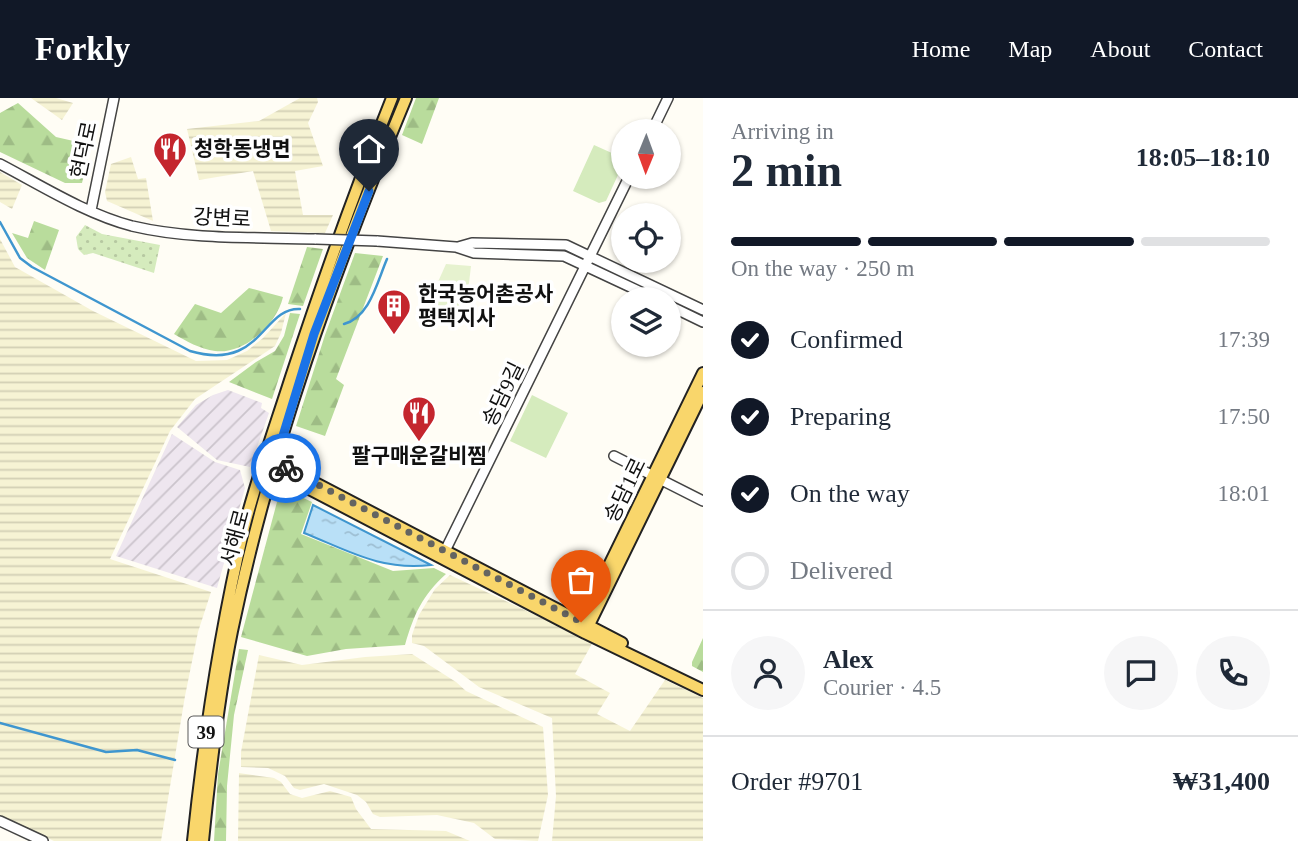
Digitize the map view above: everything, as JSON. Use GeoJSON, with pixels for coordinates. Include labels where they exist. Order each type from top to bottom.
{"type":"FeatureCollection","features":[{"type":"Feature","properties":{"kind":"main road"},"geometry":{"type":"LineString","coordinates":[[384,98],[384,117]]}},
{"type":"Feature","properties":{"kind":"main road","name":"서해로"},"geometry":{"type":"LineString","coordinates":[[193,841],[218,651],[247,516],[311,317],[360,178],[392,98]]}},
{"type":"Feature","properties":{"kind":"main road","name":"서해로"},"geometry":{"type":"LineString","coordinates":[[204,841],[226,661],[249,553],[314,334],[404,99]]}},
{"type":"Feature","properties":{"kind":"main road","name":"송담1로"},"geometry":{"type":"LineString","coordinates":[[657,478],[703,373]]}},
{"type":"Feature","properties":{"kind":"main road","name":"송담1로"},"geometry":{"type":"LineString","coordinates":[[583,628],[703,392]]}},
{"type":"Feature","properties":{"kind":"main road"},"geometry":{"type":"LineString","coordinates":[[274,466],[703,690]]}},
{"type":"Feature","properties":{"kind":"main road"},"geometry":{"type":"LineString","coordinates":[[583,628],[703,683]]}},
{"type":"Feature","properties":{"kind":"street","name":"현덕로"},"geometry":{"type":"LineString","coordinates":[[91,210],[114,98]]}},
{"type":"Feature","properties":{"kind":"street"},"geometry":{"type":"LineString","coordinates":[[658,119],[668,98]]}},
{"type":"Feature","properties":{"kind":"street","name":"강변로"},"geometry":{"type":"LineString","coordinates":[[0,164],[91,210],[132,226],[212,236],[377,241],[456,247],[474,253],[564,256],[631,287]]}},
{"type":"Feature","properties":{"kind":"street","name":"송담9길"},"geometry":{"type":"LineString","coordinates":[[443,555],[623,189]]}},
{"type":"Feature","properties":{"kind":"street","name":"강변로"},"geometry":{"type":"LineString","coordinates":[[456,247],[472,243],[566,245],[703,310]]}},
{"type":"Feature","properties":{"kind":"street"},"geometry":{"type":"LineString","coordinates":[[681,311],[703,322]]}},
{"type":"Feature","properties":{"kind":"street"},"geometry":{"type":"LineString","coordinates":[[614,456],[703,501]]}},
{"type":"Feature","properties":{"kind":"street"},"geometry":{"type":"LineString","coordinates":[[0,821],[43,841]]}},
{"type":"Feature","properties":{"kind":"shaded area"},"geometry":{"type":"Polygon","coordinates":[[[31,98],[56,98],[73,103],[62,120],[31,98]]]}},
{"type":"Feature","properties":{"kind":"shaded area"},"geometry":{"type":"Polygon","coordinates":[[[300,98],[317,98],[318,102],[308,123],[323,166],[295,171],[303,215],[333,215],[325,233],[271,231],[253,171],[199,180],[187,129],[259,121],[300,98]]]}},
{"type":"Feature","properties":{"kind":"shaded area"},"geometry":{"type":"Polygon","coordinates":[[[131,157],[138,179],[146,178],[153,221],[107,201],[105,192],[111,164],[131,157]]]}},
{"type":"Feature","properties":{"kind":"shaded area"},"geometry":{"type":"Polygon","coordinates":[[[0,172],[22,185],[12,209],[0,202],[0,172]]]}},
{"type":"Feature","properties":{"kind":"shaded area"},"geometry":{"type":"Polygon","coordinates":[[[0,239],[15,267],[93,311],[196,361],[227,360],[247,351],[286,313],[275,346],[195,399],[170,431],[110,559],[211,592],[198,632],[185,696],[161,841],[54,841],[0,816],[0,239]]]}},
{"type":"Feature","properties":{"kind":"shaded area"},"geometry":{"type":"Polygon","coordinates":[[[228,390],[262,403],[261,408],[269,413],[250,467],[217,460],[177,427],[196,405],[228,390]]]}},
{"type":"Feature","properties":{"kind":"shaded area"},"geometry":{"type":"Polygon","coordinates":[[[172,434],[215,462],[240,470],[245,488],[217,588],[116,556],[172,434]]]}},
{"type":"Feature","properties":{"kind":"shaded area"},"geometry":{"type":"Polygon","coordinates":[[[450,575],[593,642],[575,674],[610,693],[597,714],[630,731],[665,680],[703,698],[703,841],[552,841],[556,796],[552,718],[479,687],[424,646],[412,643],[419,615],[435,589],[450,575]]]}},
{"type":"Feature","properties":{"kind":"shaded area"},"geometry":{"type":"Polygon","coordinates":[[[412,654],[466,691],[543,727],[548,795],[538,841],[495,839],[474,823],[437,815],[380,817],[373,814],[366,802],[357,795],[324,784],[300,790],[294,788],[285,776],[268,768],[241,767],[241,752],[259,655],[302,665],[412,654]]]}},
{"type":"Feature","properties":{"kind":"shaded area"},"geometry":{"type":"Polygon","coordinates":[[[239,773],[274,778],[281,782],[290,794],[302,798],[330,791],[351,797],[356,809],[371,829],[446,831],[470,841],[238,841],[239,773]]]}},
{"type":"Feature","properties":{"kind":"green space"},"geometry":{"type":"Polygon","coordinates":[[[416,98],[439,98],[422,144],[402,135],[416,98]]]}},
{"type":"Feature","properties":{"kind":"green space"},"geometry":{"type":"Polygon","coordinates":[[[18,103],[56,137],[91,145],[82,183],[65,183],[0,152],[0,113],[18,103]]]}},
{"type":"Feature","properties":{"kind":"green space"},"geometry":{"type":"Polygon","coordinates":[[[594,145],[611,153],[612,189],[606,201],[599,203],[573,191],[594,145]]]}},
{"type":"Feature","properties":{"kind":"green space"},"geometry":{"type":"Polygon","coordinates":[[[34,221],[59,230],[45,270],[27,258],[12,233],[28,238],[34,221]]]}},
{"type":"Feature","properties":{"kind":"green space"},"geometry":{"type":"Polygon","coordinates":[[[85,225],[102,234],[160,245],[154,273],[93,253],[84,255],[78,249],[76,237],[85,225]]]}},
{"type":"Feature","properties":{"kind":"green space"},"geometry":{"type":"Polygon","coordinates":[[[307,247],[323,249],[303,306],[288,304],[307,247]]]}},
{"type":"Feature","properties":{"kind":"green space"},"geometry":{"type":"Polygon","coordinates":[[[355,253],[383,256],[336,379],[344,385],[325,436],[296,426],[355,253]]]}},
{"type":"Feature","properties":{"kind":"green space"},"geometry":{"type":"Polygon","coordinates":[[[446,264],[471,266],[469,283],[455,313],[429,302],[446,264]]]}},
{"type":"Feature","properties":{"kind":"green space"},"geometry":{"type":"Polygon","coordinates":[[[249,288],[283,297],[274,317],[258,336],[248,343],[226,351],[215,351],[199,347],[174,334],[195,304],[221,313],[249,288]]]}},
{"type":"Feature","properties":{"kind":"green space"},"geometry":{"type":"Polygon","coordinates":[[[290,313],[300,314],[272,399],[229,382],[275,351],[284,336],[290,313]]]}},
{"type":"Feature","properties":{"kind":"green space"},"geometry":{"type":"Polygon","coordinates":[[[532,395],[568,413],[546,458],[510,441],[532,395]]]}},
{"type":"Feature","properties":{"kind":"green space"},"geometry":{"type":"Polygon","coordinates":[[[295,494],[312,502],[301,534],[393,571],[434,568],[446,574],[420,606],[405,645],[346,649],[307,656],[241,637],[277,502],[295,494]]]}},
{"type":"Feature","properties":{"kind":"green space"},"geometry":{"type":"Polygon","coordinates":[[[703,638],[703,672],[692,666],[692,662],[703,638]]]}},
{"type":"Feature","properties":{"kind":"green space"},"geometry":{"type":"Polygon","coordinates":[[[239,649],[248,650],[234,715],[227,786],[226,841],[214,841],[218,774],[239,649]]]}},
{"type":"Feature","properties":{"kind":"water"},"geometry":{"type":"Polygon","coordinates":[[[313,505],[431,565],[381,562],[351,553],[304,533],[313,505]]]}},
{"type":"Feature","properties":{"kind":"waterway"},"geometry":{"type":"LineString","coordinates":[[0,222],[20,258],[32,267],[190,351],[214,355],[232,353],[258,337],[287,311],[300,309]]}},
{"type":"Feature","properties":{"kind":"waterway"},"geometry":{"type":"LineString","coordinates":[[344,324],[353,320],[366,306],[387,259]]}},
{"type":"Feature","properties":{"kind":"waterway"},"geometry":{"type":"LineString","coordinates":[[0,723],[106,752],[137,750],[175,760]]}},
{"type":"Feature","properties":{"kind":"way so far"},"geometry":{"type":"LineString","coordinates":[[286,468],[581,622]]}},
{"type":"Feature","properties":{"kind":"place","name":"청학동냉면"},"geometry":{"type":"Point","coordinates":[170,179]}},
{"type":"Feature","properties":{"kind":"place","name":"한국농어촌공사 평택지사"},"geometry":{"type":"Point","coordinates":[394,336]}},
{"type":"Feature","properties":{"kind":"place","name":"팔구매운갈비찜"},"geometry":{"type":"Point","coordinates":[419,443]}},
{"type":"Feature","properties":{"kind":"route"},"geometry":{"type":"LineString","coordinates":[[286,468],[275,462],[314,334],[369,191]]}}]}
